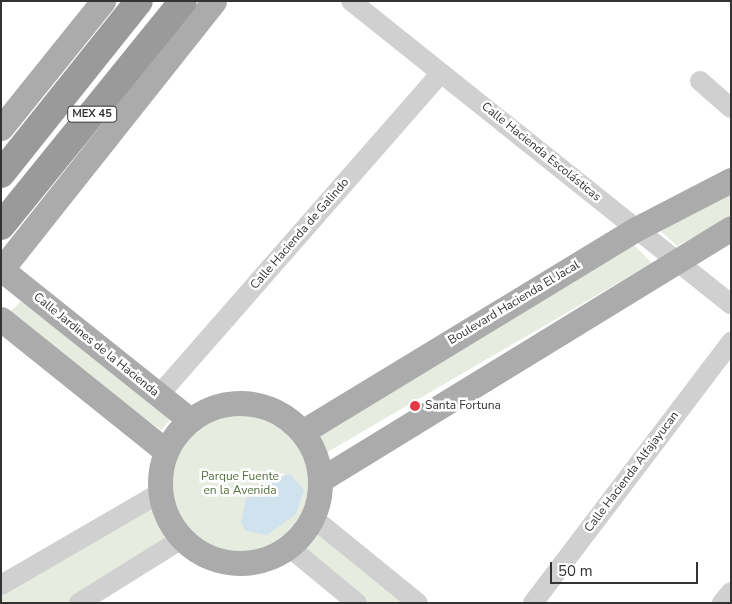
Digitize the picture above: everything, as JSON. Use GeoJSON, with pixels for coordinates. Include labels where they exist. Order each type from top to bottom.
{"type":"FeatureCollection","features":[{"type":"Feature","properties":{"kind":"highway","name":"MEX 45"},"geometry":{"type":"LineString","coordinates":[[1,174],[139,1]]}},
{"type":"Feature","properties":{"kind":"highway","name":"MEX 45"},"geometry":{"type":"LineString","coordinates":[[1,226],[183,1]]}},
{"type":"Feature","properties":{"kind":"main road"},"geometry":{"type":"LineString","coordinates":[[1,128],[103,1]]}},
{"type":"Feature","properties":{"kind":"main road"},"geometry":{"type":"LineString","coordinates":[[1,270],[214,1]]}},
{"type":"Feature","properties":{"kind":"main road","name":"Boulevard Hacienda El Jacal"},"geometry":{"type":"LineString","coordinates":[[302,432],[636,229],[731,180]]}},
{"type":"Feature","properties":{"kind":"main road"},"geometry":{"type":"LineString","coordinates":[[320,480],[672,260],[731,228]]}},
{"type":"Feature","properties":{"kind":"main road","name":"Calle Jardines de la Hacienda"},"geometry":{"type":"LineString","coordinates":[[1,270],[190,420]]}},
{"type":"Feature","properties":{"kind":"main road"},"geometry":{"type":"LineString","coordinates":[[1,319],[166,451]]}},
{"type":"Feature","properties":{"kind":"main road"},"geometry":{"type":"LineString","coordinates":[[251,404],[279,414],[302,432],[315,455],[320,480],[312,517],[288,547],[259,561],[231,563],[204,555],[182,539],[167,518],[160,493],[166,451],[190,420],[222,406],[251,404]]}},
{"type":"Feature","properties":{"kind":"street","name":"Calle Hacienda Escolásticas"},"geometry":{"type":"LineString","coordinates":[[351,1],[636,229],[672,260],[731,304]]}},
{"type":"Feature","properties":{"kind":"street","name":"Calle Hacienda de Galindo"},"geometry":{"type":"LineString","coordinates":[[159,395],[441,72]]}},
{"type":"Feature","properties":{"kind":"street"},"geometry":{"type":"LineString","coordinates":[[700,81],[731,108]]}},
{"type":"Feature","properties":{"kind":"street","name":"Calle Hacienda Alfajayucan"},"geometry":{"type":"LineString","coordinates":[[533,603],[731,342]]}},
{"type":"Feature","properties":{"kind":"street"},"geometry":{"type":"LineString","coordinates":[[1,586],[160,493]]}},
{"type":"Feature","properties":{"kind":"street"},"geometry":{"type":"LineString","coordinates":[[312,517],[418,603]]}},
{"type":"Feature","properties":{"kind":"street"},"geometry":{"type":"LineString","coordinates":[[79,603],[182,539]]}},
{"type":"Feature","properties":{"kind":"street"},"geometry":{"type":"LineString","coordinates":[[288,547],[348,600]]}},
{"type":"Feature","properties":{"kind":"street"},"geometry":{"type":"LineString","coordinates":[[722,603],[731,592]]}},
{"type":"Feature","properties":{"kind":"green space"},"geometry":{"type":"Polygon","coordinates":[[[731,187],[731,218],[677,246],[654,225],[731,187]]]}},
{"type":"Feature","properties":{"kind":"green space"},"geometry":{"type":"Polygon","coordinates":[[[631,242],[652,263],[319,457],[310,435],[631,242]]]}},
{"type":"Feature","properties":{"kind":"green space"},"geometry":{"type":"Polygon","coordinates":[[[21,301],[173,416],[161,430],[6,316],[21,301]]]}},
{"type":"Feature","properties":{"kind":"green space","name":"Parque Fuente en la Avenida"},"geometry":{"type":"Polygon","coordinates":[[[239,404],[269,410],[290,422],[301,433],[313,454],[319,484],[313,514],[301,535],[290,546],[269,558],[239,564],[209,558],[188,546],[177,535],[165,514],[159,484],[165,454],[177,433],[188,422],[209,410],[239,404]]]}},
{"type":"Feature","properties":{"kind":"green space"},"geometry":{"type":"Polygon","coordinates":[[[156,501],[172,541],[68,603],[1,603],[1,593],[156,501]]]}},
{"type":"Feature","properties":{"kind":"green space"},"geometry":{"type":"Polygon","coordinates":[[[312,525],[413,603],[367,603],[295,548],[312,525]]]}},
{"type":"Feature","properties":{"kind":"water"},"geometry":{"type":"Polygon","coordinates":[[[290,474],[304,490],[296,514],[267,535],[246,531],[241,523],[246,499],[267,481],[290,474]]]}},
{"type":"Feature","properties":{"kind":"place","name":"Santa Fortuna"},"geometry":{"type":"Point","coordinates":[415,406]}}]}
